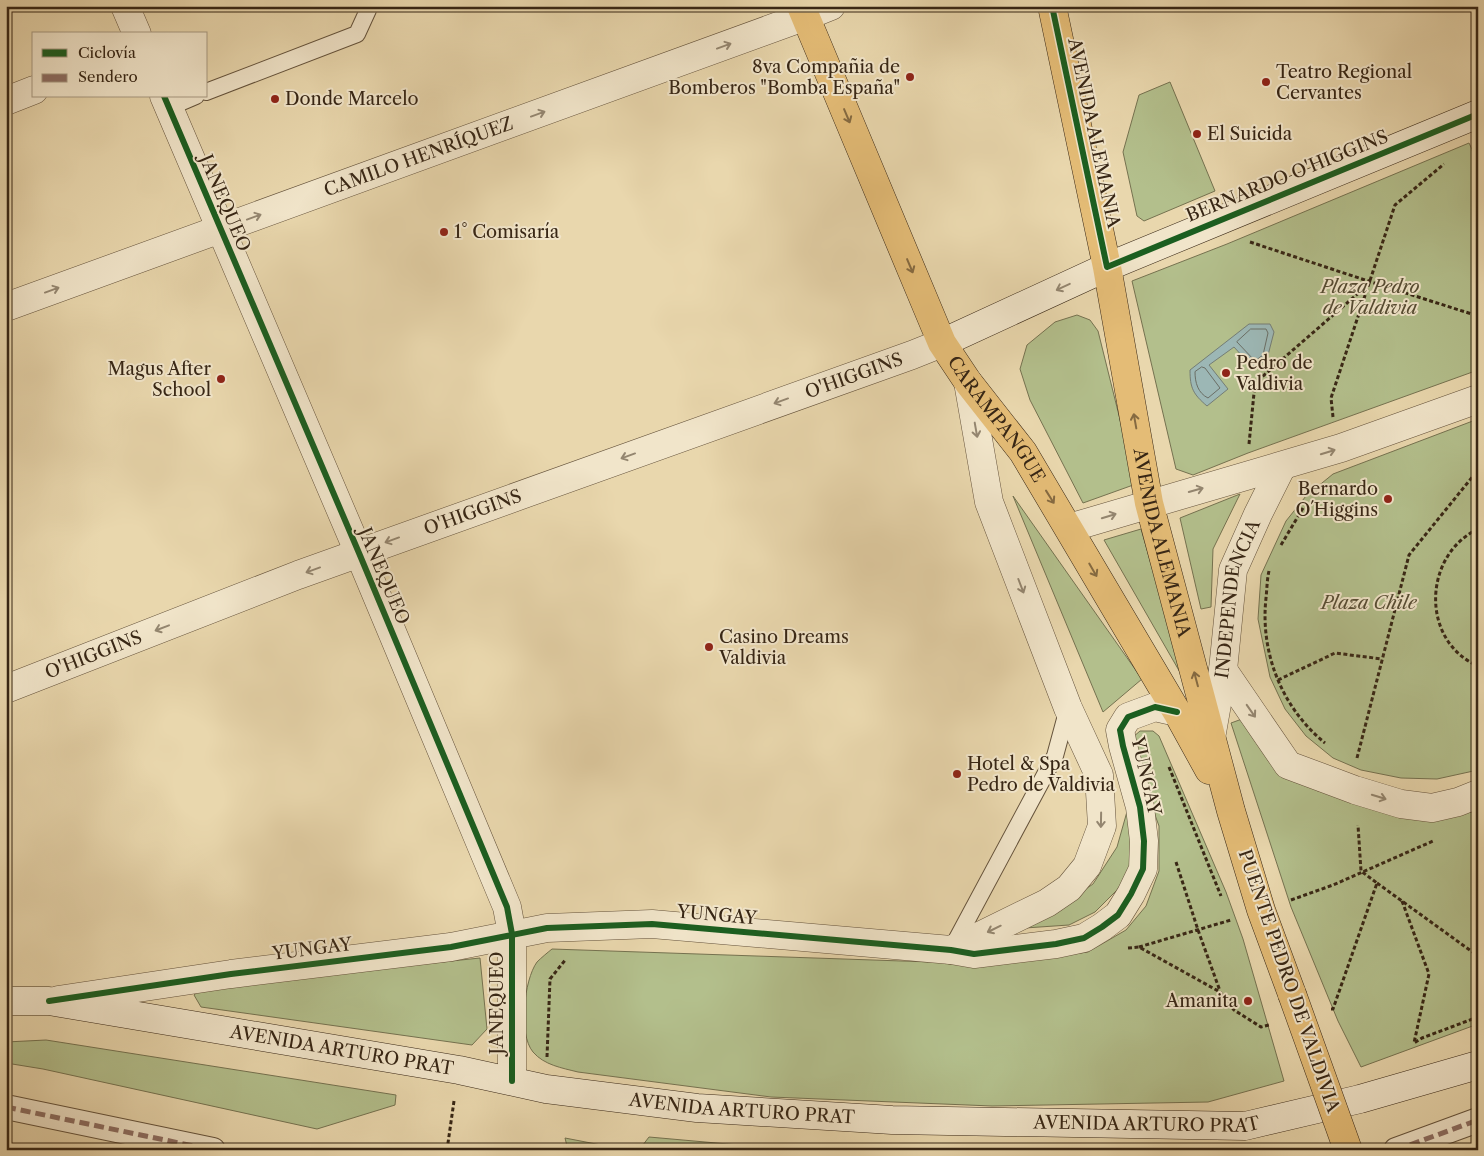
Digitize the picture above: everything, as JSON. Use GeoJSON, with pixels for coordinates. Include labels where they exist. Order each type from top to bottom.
{"type":"FeatureCollection","features":[{"type":"Feature","properties":{"kind":"main road","name":"AVENIDA ALEMANIA"},"geometry":{"type":"LineString","coordinates":[[1052,6],[1107,267],[1149,503],[1231,811]]}},
{"type":"Feature","properties":{"kind":"main road","name":"CARAMPANGUE"},"geometry":{"type":"LineString","coordinates":[[813,9],[942,342],[968,382],[1023,452],[1177,712],[1231,811]]}},
{"type":"Feature","properties":{"kind":"main road","name":"PUENTE PEDRO DE VALDIVIA"},"geometry":{"type":"LineString","coordinates":[[1231,811],[1261,910],[1348,1150]]}},
{"type":"Feature","properties":{"kind":"street"},"geometry":{"type":"LineString","coordinates":[[125,6],[136,32]]}},
{"type":"Feature","properties":{"kind":"street","name":"CAMILO HENRÍQUEZ"},"geometry":{"type":"LineString","coordinates":[[6,307],[220,230],[813,9]]}},
{"type":"Feature","properties":{"kind":"street"},"geometry":{"type":"LineString","coordinates":[[6,101],[32,91]]}},
{"type":"Feature","properties":{"kind":"street","name":"JANEQUEO"},"geometry":{"type":"LineString","coordinates":[[166,102],[359,553],[507,907],[512,934],[512,1081]]}},
{"type":"Feature","properties":{"kind":"street","name":"BERNARDO O'HIGGINS"},"geometry":{"type":"LineString","coordinates":[[942,342],[1107,267],[1478,114]]}},
{"type":"Feature","properties":{"kind":"street","name":"O'HIGGINS"},"geometry":{"type":"LineString","coordinates":[[6,689],[298,575],[942,342]]}},
{"type":"Feature","properties":{"kind":"street"},"geometry":{"type":"LineString","coordinates":[[951,950],[1047,903],[1069,888],[1087,866],[1102,826],[1099,775],[1068,708],[989,502],[968,382]]}},
{"type":"Feature","properties":{"kind":"street"},"geometry":{"type":"LineString","coordinates":[[1069,528],[1341,448],[1478,399]]}},
{"type":"Feature","properties":{"kind":"street","name":"INDEPENDENCIA"},"geometry":{"type":"LineString","coordinates":[[1211,738],[1223,670],[1233,570],[1282,466]]}},
{"type":"Feature","properties":{"kind":"street"},"geometry":{"type":"LineString","coordinates":[[1223,670],[1288,765],[1355,790],[1402,804],[1432,808],[1458,802],[1478,794]]}},
{"type":"Feature","properties":{"kind":"street","name":"YUNGAY"},"geometry":{"type":"LineString","coordinates":[[49,1002],[231,974],[451,947],[547,928],[652,924],[951,950],[974,954],[1056,944],[1084,938],[1118,915],[1144,869],[1144,841],[1140,807],[1120,730],[1128,717],[1155,707],[1177,712]]}},
{"type":"Feature","properties":{"kind":"street","name":"AVENIDA ARTURO PRAT"},"geometry":{"type":"LineString","coordinates":[[6,1001],[49,1002],[459,1070],[546,1089],[717,1110],[892,1120],[1245,1126],[1360,1099],[1478,1066]]}},
{"type":"Feature","properties":{"kind":"street"},"geometry":{"type":"LineString","coordinates":[[6,1107],[213,1150]]}},
{"type":"Feature","properties":{"kind":"street"},"geometry":{"type":"LineString","coordinates":[[1396,1150],[1478,1120]]}},
{"type":"Feature","properties":{"kind":"lane"},"geometry":{"type":"LineString","coordinates":[[208,91],[357,34],[368,10]]}},
{"type":"Feature","properties":{"kind":"lane"},"geometry":{"type":"LineString","coordinates":[[166,102],[186,98]]}},
{"type":"Feature","properties":{"kind":"lane"},"geometry":{"type":"LineString","coordinates":[[951,950],[1056,756],[1068,708]]}},
{"type":"Feature","properties":{"kind":"path"},"geometry":{"type":"LineString","coordinates":[[1341,448],[1333,422],[1331,398],[1395,205],[1445,164]]}},
{"type":"Feature","properties":{"kind":"path"},"geometry":{"type":"LineString","coordinates":[[1249,242],[1478,316]]}},
{"type":"Feature","properties":{"kind":"path"},"geometry":{"type":"LineString","coordinates":[[1248,453],[1255,383],[1371,282]]}},
{"type":"Feature","properties":{"kind":"path"},"geometry":{"type":"LineString","coordinates":[[1349,756],[1356,759],[1409,556],[1478,470]]}},
{"type":"Feature","properties":{"kind":"path"},"geometry":{"type":"LineString","coordinates":[[1278,551],[1303,508]]}},
{"type":"Feature","properties":{"kind":"path"},"geometry":{"type":"LineString","coordinates":[[1478,529],[1468,533],[1450,550],[1439,572],[1434,596],[1439,622],[1451,645],[1471,663],[1478,666]]}},
{"type":"Feature","properties":{"kind":"path"},"geometry":{"type":"LineString","coordinates":[[1272,566],[1268,574],[1264,614],[1267,645],[1278,680],[1296,713],[1309,730],[1327,745]]}},
{"type":"Feature","properties":{"kind":"path"},"geometry":{"type":"LineString","coordinates":[[1278,680],[1335,653],[1382,658]]}},
{"type":"Feature","properties":{"kind":"path"},"geometry":{"type":"LineString","coordinates":[[1166,760],[1224,902]]}},
{"type":"Feature","properties":{"kind":"path"},"geometry":{"type":"LineString","coordinates":[[1355,790],[1361,871],[1478,956]]}},
{"type":"Feature","properties":{"kind":"path"},"geometry":{"type":"LineString","coordinates":[[1289,900],[1332,885],[1442,837]]}},
{"type":"Feature","properties":{"kind":"path"},"geometry":{"type":"LineString","coordinates":[[1176,860],[1220,992]]}},
{"type":"Feature","properties":{"kind":"path"},"geometry":{"type":"LineString","coordinates":[[1333,1009],[1376,883]]}},
{"type":"Feature","properties":{"kind":"path"},"geometry":{"type":"LineString","coordinates":[[1402,901],[1429,974],[1414,1043],[1478,1016]]}},
{"type":"Feature","properties":{"kind":"path"},"geometry":{"type":"LineString","coordinates":[[1139,947],[1231,920],[1228,911]]}},
{"type":"Feature","properties":{"kind":"path"},"geometry":{"type":"LineString","coordinates":[[447,1150],[459,1070]]}},
{"type":"Feature","properties":{"kind":"green space"},"geometry":{"type":"Polygon","coordinates":[[[1170,82],[1215,191],[1144,221],[1137,216],[1123,152],[1139,95],[1170,82]]]}},
{"type":"Feature","properties":{"kind":"green space","name":"Plaza Pedro de Valdivia"},"geometry":{"type":"Polygon","coordinates":[[[1469,143],[1478,162],[1478,370],[1248,453],[1193,475],[1176,469],[1132,281],[1227,244],[1469,143]]]}},
{"type":"Feature","properties":{"kind":"green space"},"geometry":{"type":"Polygon","coordinates":[[[1077,315],[1090,320],[1098,331],[1136,484],[1083,503],[1030,400],[1020,369],[1027,345],[1055,322],[1077,315]]]}},
{"type":"Feature","properties":{"kind":"green space","name":"Plaza Chile"},"geometry":{"type":"Polygon","coordinates":[[[1478,419],[1478,770],[1437,779],[1401,778],[1361,770],[1333,758],[1306,736],[1285,709],[1270,677],[1258,619],[1261,575],[1286,521],[1306,496],[1333,474],[1478,419]]]}},
{"type":"Feature","properties":{"kind":"green space"},"geometry":{"type":"Polygon","coordinates":[[[1240,494],[1213,549],[1211,607],[1201,609],[1180,518],[1240,494]]]}},
{"type":"Feature","properties":{"kind":"green space"},"geometry":{"type":"Polygon","coordinates":[[[1013,496],[1142,679],[1103,712],[1013,496]]]}},
{"type":"Feature","properties":{"kind":"green space"},"geometry":{"type":"Polygon","coordinates":[[[1141,529],[1185,681],[1104,540],[1141,529]]]}},
{"type":"Feature","properties":{"kind":"green space"},"geometry":{"type":"Polygon","coordinates":[[[1242,719],[1288,773],[1318,791],[1452,813],[1478,810],[1478,1024],[1361,1067],[1338,1021],[1291,907],[1231,723],[1242,719]]]}},
{"type":"Feature","properties":{"kind":"green space"},"geometry":{"type":"Polygon","coordinates":[[[1140,731],[1153,731],[1159,736],[1226,892],[1243,939],[1284,1081],[1208,1102],[992,1106],[771,1097],[578,1072],[542,1060],[533,1052],[528,1044],[525,1033],[524,1007],[529,981],[532,970],[537,962],[552,949],[960,963],[1088,952],[1126,930],[1146,906],[1159,871],[1159,826],[1136,762],[1133,737],[1140,731]]]}},
{"type":"Feature","properties":{"kind":"green space"},"geometry":{"type":"Polygon","coordinates":[[[1130,801],[1134,857],[1120,887],[1095,912],[1069,925],[1025,928],[1093,884],[1117,847],[1130,801]]]}},
{"type":"Feature","properties":{"kind":"green space"},"geometry":{"type":"Polygon","coordinates":[[[480,958],[487,1029],[472,1045],[201,1007],[194,995],[204,987],[480,958]]]}},
{"type":"Feature","properties":{"kind":"green space"},"geometry":{"type":"Polygon","coordinates":[[[46,1040],[396,1095],[395,1105],[317,1129],[43,1069],[6,1063],[6,1042],[46,1040]]]}},
{"type":"Feature","properties":{"kind":"green space"},"geometry":{"type":"Polygon","coordinates":[[[649,1137],[795,1150],[639,1150],[649,1137]]]}},
{"type":"Feature","properties":{"kind":"green space"},"geometry":{"type":"Polygon","coordinates":[[[565,1138],[627,1150],[568,1150],[565,1138]]]}},
{"type":"Feature","properties":{"kind":"water"},"geometry":{"type":"Polygon","coordinates":[[[1249,324],[1270,324],[1274,332],[1267,359],[1254,369],[1234,347],[1209,365],[1228,389],[1207,406],[1198,398],[1193,390],[1190,370],[1249,324]]]}},
{"type":"Feature","properties":{"kind":"marked path"},"geometry":{"type":"LineString","coordinates":[[6,1107],[213,1150]]}},
{"type":"Feature","properties":{"kind":"marked path"},"geometry":{"type":"LineString","coordinates":[[1396,1150],[1478,1120]]}},
{"type":"Feature","properties":{"kind":"cycle path"},"geometry":{"type":"LineString","coordinates":[[1052,6],[1107,267],[1478,114]]}},
{"type":"Feature","properties":{"kind":"cycle path"},"geometry":{"type":"LineString","coordinates":[[165,98],[359,553],[507,907],[512,934],[512,1081]]}},
{"type":"Feature","properties":{"kind":"cycle path"},"geometry":{"type":"LineString","coordinates":[[49,1001],[231,974],[451,947],[547,928],[652,924],[951,950],[974,954],[1056,944],[1084,938],[1118,915],[1143,869],[1144,841],[1140,807],[1120,730],[1128,717],[1155,707],[1177,712]]}},
{"type":"Feature","properties":{"kind":"place","name":"8va Compañia de Bomberos \"Bomba España\""},"geometry":{"type":"Point","coordinates":[910,77]}},
{"type":"Feature","properties":{"kind":"place","name":"Teatro Regional Cervantes"},"geometry":{"type":"Point","coordinates":[1266,82]}},
{"type":"Feature","properties":{"kind":"place","name":"Donde Marcelo"},"geometry":{"type":"Point","coordinates":[275,99]}},
{"type":"Feature","properties":{"kind":"place","name":"El Suicida"},"geometry":{"type":"Point","coordinates":[1197,134]}},
{"type":"Feature","properties":{"kind":"place","name":"1° Comisaría"},"geometry":{"type":"Point","coordinates":[444,232]}},
{"type":"Feature","properties":{"kind":"place","name":"Pedro de Valdivia"},"geometry":{"type":"Point","coordinates":[1226,373]}},
{"type":"Feature","properties":{"kind":"place","name":"Magus After School"},"geometry":{"type":"Point","coordinates":[221,379]}},
{"type":"Feature","properties":{"kind":"place","name":"Bernardo O´Higgins"},"geometry":{"type":"Point","coordinates":[1388,499]}},
{"type":"Feature","properties":{"kind":"place","name":"Casino Dreams Valdivia"},"geometry":{"type":"Point","coordinates":[709,647]}},
{"type":"Feature","properties":{"kind":"place","name":"Hotel & Spa Pedro de Valdivia"},"geometry":{"type":"Point","coordinates":[957,774]}},
{"type":"Feature","properties":{"kind":"place","name":"Amanita"},"geometry":{"type":"Point","coordinates":[1248,1001]}}]}
